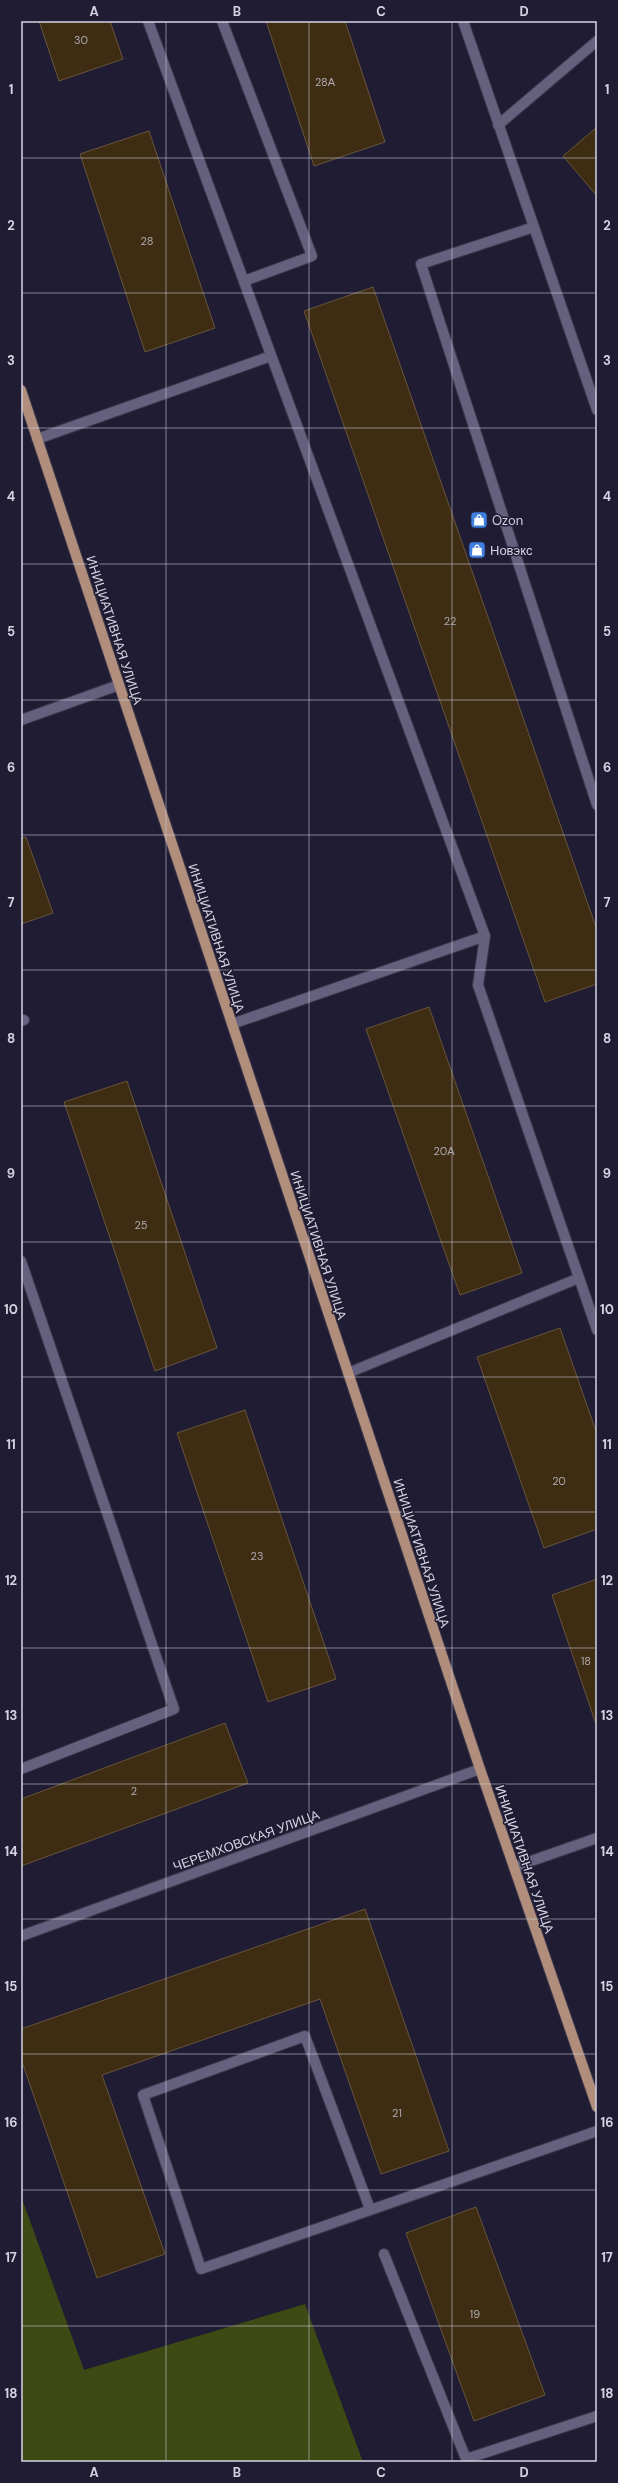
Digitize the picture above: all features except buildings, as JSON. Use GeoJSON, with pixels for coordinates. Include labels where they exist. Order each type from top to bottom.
{"type":"FeatureCollection","features":[{"type":"Feature","properties":{"kind":"main road","name":"ИНИЦИАТИВНАЯ УЛИЦА"},"geometry":{"type":"LineString","coordinates":[[21,390],[480,1769],[597,2107]]}},
{"type":"Feature","properties":{"kind":"street"},"geometry":{"type":"LineString","coordinates":[[148,21],[485,936],[478,985],[597,1330]]}},
{"type":"Feature","properties":{"kind":"street"},"geometry":{"type":"LineString","coordinates":[[222,21],[312,256],[244,281]]}},
{"type":"Feature","properties":{"kind":"street"},"geometry":{"type":"LineString","coordinates":[[463,21],[597,410]]}},
{"type":"Feature","properties":{"kind":"street"},"geometry":{"type":"LineString","coordinates":[[498,125],[597,41]]}},
{"type":"Feature","properties":{"kind":"street"},"geometry":{"type":"LineString","coordinates":[[534,227],[421,264],[597,806]]}},
{"type":"Feature","properties":{"kind":"street"},"geometry":{"type":"LineString","coordinates":[[37,439],[272,356]]}},
{"type":"Feature","properties":{"kind":"street"},"geometry":{"type":"LineString","coordinates":[[21,720],[119,685]]}},
{"type":"Feature","properties":{"kind":"street"},"geometry":{"type":"LineString","coordinates":[[232,1024],[485,936]]}},
{"type":"Feature","properties":{"kind":"street"},"geometry":{"type":"LineString","coordinates":[[21,1261],[174,1709],[21,1769]]}},
{"type":"Feature","properties":{"kind":"street"},"geometry":{"type":"LineString","coordinates":[[348,1373],[579,1278]]}},
{"type":"Feature","properties":{"kind":"street","name":"ЧЕРЕМХОВСКАЯ УЛИЦА"},"geometry":{"type":"LineString","coordinates":[[21,1936],[480,1769]]}},
{"type":"Feature","properties":{"kind":"street"},"geometry":{"type":"LineString","coordinates":[[514,1868],[597,1838]]}},
{"type":"Feature","properties":{"kind":"street"},"geometry":{"type":"LineString","coordinates":[[370,2209],[305,2036],[143,2095],[201,2269],[597,2131]]}},
{"type":"Feature","properties":{"kind":"street"},"geometry":{"type":"LineString","coordinates":[[384,2254],[466,2460],[597,2416]]}},
{"type":"Feature","properties":{"kind":"green space"},"geometry":{"type":"Polygon","coordinates":[[[21,2196],[84,2370],[305,2304],[363,2462],[21,2462],[21,2196]]]}},
{"type":"Feature","properties":{"kind":"place","name":"Ozon"},"geometry":{"type":"Point","coordinates":[479,520]}},
{"type":"Feature","properties":{"kind":"place","name":"Новэкс"},"geometry":{"type":"Point","coordinates":[477,550]}}]}
